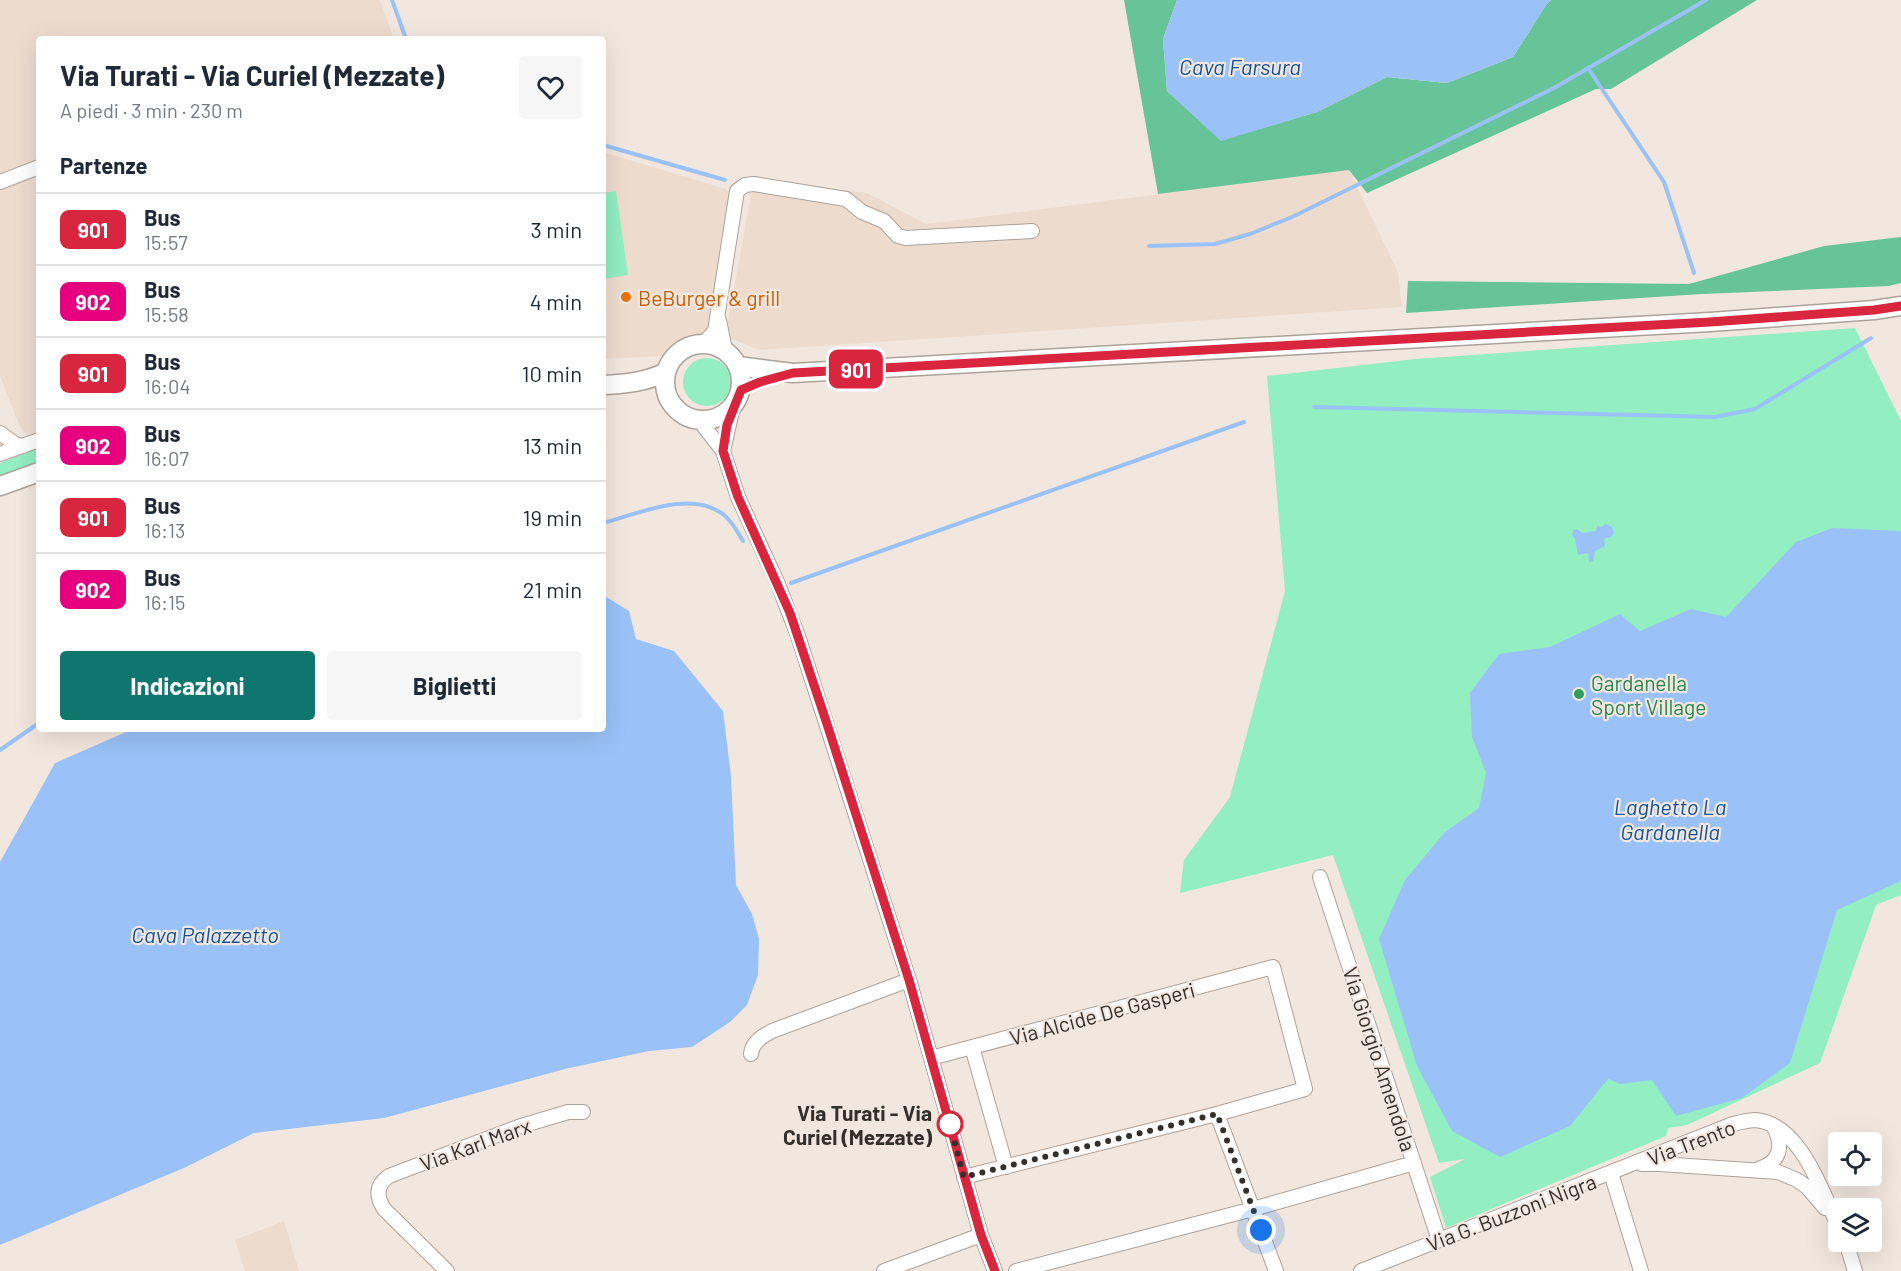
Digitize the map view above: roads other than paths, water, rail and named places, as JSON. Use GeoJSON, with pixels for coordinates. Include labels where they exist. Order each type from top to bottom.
{"type":"FeatureCollection","features":[{"type":"Feature","properties":{"kind":"main road"},"geometry":{"type":"LineString","coordinates":[[738,366],[793,373],[1698,323],[1901,306]]}},
{"type":"Feature","properties":{"kind":"main road"},"geometry":{"type":"LineString","coordinates":[[1874,310],[1901,311]]}},
{"type":"Feature","properties":{"kind":"main road"},"geometry":{"type":"LineString","coordinates":[[703,344],[725,350],[738,366],[741,378],[741,390],[733,407],[725,415],[717,418],[699,420],[688,418],[671,404],[667,394],[666,372],[671,362],[679,352],[690,346],[703,344]]}},
{"type":"Feature","properties":{"kind":"main road"},"geometry":{"type":"LineString","coordinates":[[633,384],[666,372]]}},
{"type":"Feature","properties":{"kind":"main road"},"geometry":{"type":"LineString","coordinates":[[741,390],[793,373]]}},
{"type":"Feature","properties":{"kind":"main road"},"geometry":{"type":"LineString","coordinates":[[606,385],[633,384],[653,388],[667,394]]}},
{"type":"Feature","properties":{"kind":"main road"},"geometry":{"type":"LineString","coordinates":[[0,486],[36,473]]}},
{"type":"Feature","properties":{"kind":"street"},"geometry":{"type":"LineString","coordinates":[[0,182],[36,168]]}},
{"type":"Feature","properties":{"kind":"street"},"geometry":{"type":"LineString","coordinates":[[703,344],[715,331],[737,191],[747,184],[846,199],[862,212],[884,221],[898,236],[906,238],[1032,231]]}},
{"type":"Feature","properties":{"kind":"street"},"geometry":{"type":"LineString","coordinates":[[718,318],[725,350]]}},
{"type":"Feature","properties":{"kind":"street"},"geometry":{"type":"LineString","coordinates":[[723,451],[733,407]]}},
{"type":"Feature","properties":{"kind":"street"},"geometry":{"type":"LineString","coordinates":[[699,420],[723,451],[738,497],[778,584],[795,628],[909,980],[981,1235],[995,1271]]}},
{"type":"Feature","properties":{"kind":"street"},"geometry":{"type":"LineString","coordinates":[[0,433],[15,444],[23,446]]}},
{"type":"Feature","properties":{"kind":"street"},"geometry":{"type":"LineString","coordinates":[[0,454],[36,441]]}},
{"type":"Feature","properties":{"kind":"street","name":"Via Giorgio Amendola"},"geometry":{"type":"LineString","coordinates":[[1320,877],[1439,1240]]}},
{"type":"Feature","properties":{"kind":"street","name":"Via Alcide De Gasperi"},"geometry":{"type":"LineString","coordinates":[[931,1058],[1273,967],[1305,1089],[1217,1114]]}},
{"type":"Feature","properties":{"kind":"street"},"geometry":{"type":"LineString","coordinates":[[751,1054],[757,1041],[772,1031],[909,980]]}},
{"type":"Feature","properties":{"kind":"street"},"geometry":{"type":"LineString","coordinates":[[972,1047],[1006,1167]]}},
{"type":"Feature","properties":{"kind":"street","name":"Via Karl Marx"},"geometry":{"type":"LineString","coordinates":[[446,1271],[384,1209],[378,1194],[379,1185],[388,1176],[518,1127],[568,1112],[583,1112]]}},
{"type":"Feature","properties":{"kind":"street"},"geometry":{"type":"LineString","coordinates":[[964,1177],[1217,1114],[1276,1271]]}},
{"type":"Feature","properties":{"kind":"street","name":"Via Trento"},"geometry":{"type":"LineString","coordinates":[[1628,1166],[1743,1122],[1760,1121],[1774,1127],[1796,1146],[1810,1166],[1828,1204]]}},
{"type":"Feature","properties":{"kind":"street"},"geometry":{"type":"LineString","coordinates":[[1756,1170],[1769,1164],[1778,1156],[1780,1140],[1774,1127]]}},
{"type":"Feature","properties":{"kind":"street"},"geometry":{"type":"LineString","coordinates":[[1016,1271],[1253,1209],[1414,1163]]}},
{"type":"Feature","properties":{"kind":"street","name":"Via Trento"},"geometry":{"type":"LineString","coordinates":[[1628,1166],[1660,1164],[1778,1172],[1797,1180],[1814,1194],[1828,1212]]}},
{"type":"Feature","properties":{"kind":"street","name":"Via G. Buzzoni Nigra"},"geometry":{"type":"LineString","coordinates":[[1361,1271],[1628,1166]]}},
{"type":"Feature","properties":{"kind":"street"},"geometry":{"type":"LineString","coordinates":[[1611,1173],[1641,1271]]}},
{"type":"Feature","properties":{"kind":"street"},"geometry":{"type":"LineString","coordinates":[[884,1271],[981,1235]]}},
{"type":"Feature","properties":{"kind":"street"},"geometry":{"type":"LineString","coordinates":[[1849,1252],[1855,1271]]}},
{"type":"Feature","properties":{"kind":"water","name":"Cava Farsura"},"geometry":{"type":"Polygon","coordinates":[[[1177,0],[1551,0],[1513,57],[1447,83],[1387,77],[1317,112],[1221,141],[1167,91],[1163,39],[1177,0]]]}},
{"type":"Feature","properties":{"kind":"water"},"geometry":{"type":"Polygon","coordinates":[[[1606,524],[1612,527],[1614,533],[1611,537],[1604,539],[1605,546],[1595,551],[1593,561],[1589,562],[1588,553],[1578,555],[1572,535],[1573,530],[1577,529],[1582,533],[1596,531],[1597,526],[1601,527],[1606,524]]]}},
{"type":"Feature","properties":{"kind":"water","name":"Laghetto La Gardanella"},"geometry":{"type":"Polygon","coordinates":[[[1832,528],[1901,531],[1901,881],[1837,910],[1790,1063],[1742,1098],[1676,1116],[1652,1080],[1620,1084],[1608,1079],[1570,1126],[1500,1157],[1452,1131],[1417,1066],[1379,939],[1405,880],[1445,832],[1479,808],[1486,773],[1472,737],[1470,693],[1499,654],[1550,647],[1620,614],[1640,631],[1691,609],[1726,617],[1796,542],[1832,528]]]}},
{"type":"Feature","properties":{"kind":"water","name":"Cava Palazzetto"},"geometry":{"type":"Polygon","coordinates":[[[606,597],[629,611],[636,639],[674,651],[723,711],[731,776],[736,885],[752,914],[759,939],[758,975],[747,1005],[730,1022],[692,1047],[649,1051],[565,1069],[384,1118],[254,1133],[184,1168],[0,1245],[0,862],[55,763],[126,732],[606,732],[606,597]]]}},
{"type":"Feature","properties":{"kind":"waterway"},"geometry":{"type":"LineString","coordinates":[[392,0],[405,36]]}},
{"type":"Feature","properties":{"kind":"waterway"},"geometry":{"type":"LineString","coordinates":[[1149,246],[1215,244],[1250,234],[1292,217],[1554,88],[1706,0]]}},
{"type":"Feature","properties":{"kind":"waterway"},"geometry":{"type":"LineString","coordinates":[[1588,68],[1664,182],[1694,273]]}},
{"type":"Feature","properties":{"kind":"waterway"},"geometry":{"type":"LineString","coordinates":[[606,146],[725,180]]}},
{"type":"Feature","properties":{"kind":"waterway"},"geometry":{"type":"LineString","coordinates":[[1314,407],[1715,417],[1755,409],[1871,338]]}},
{"type":"Feature","properties":{"kind":"waterway"},"geometry":{"type":"LineString","coordinates":[[791,583],[1244,422]]}},
{"type":"Feature","properties":{"kind":"waterway"},"geometry":{"type":"LineString","coordinates":[[606,522],[664,506],[696,504],[724,515],[743,541]]}},
{"type":"Feature","properties":{"kind":"waterway"},"geometry":{"type":"LineString","coordinates":[[0,750],[36,725]]}},
{"type":"Feature","properties":{"kind":"place","name":"BeBurger & grill"},"geometry":{"type":"Point","coordinates":[626,297]}},
{"type":"Feature","properties":{"kind":"place","name":"Gardanella Sport Village"},"geometry":{"type":"Point","coordinates":[1579,694]}},
{"type":"Feature","properties":{"kind":"place","name":"Via Turati - Via Curiel (Mezzate)"},"geometry":{"type":"Point","coordinates":[950,1124]}}]}
